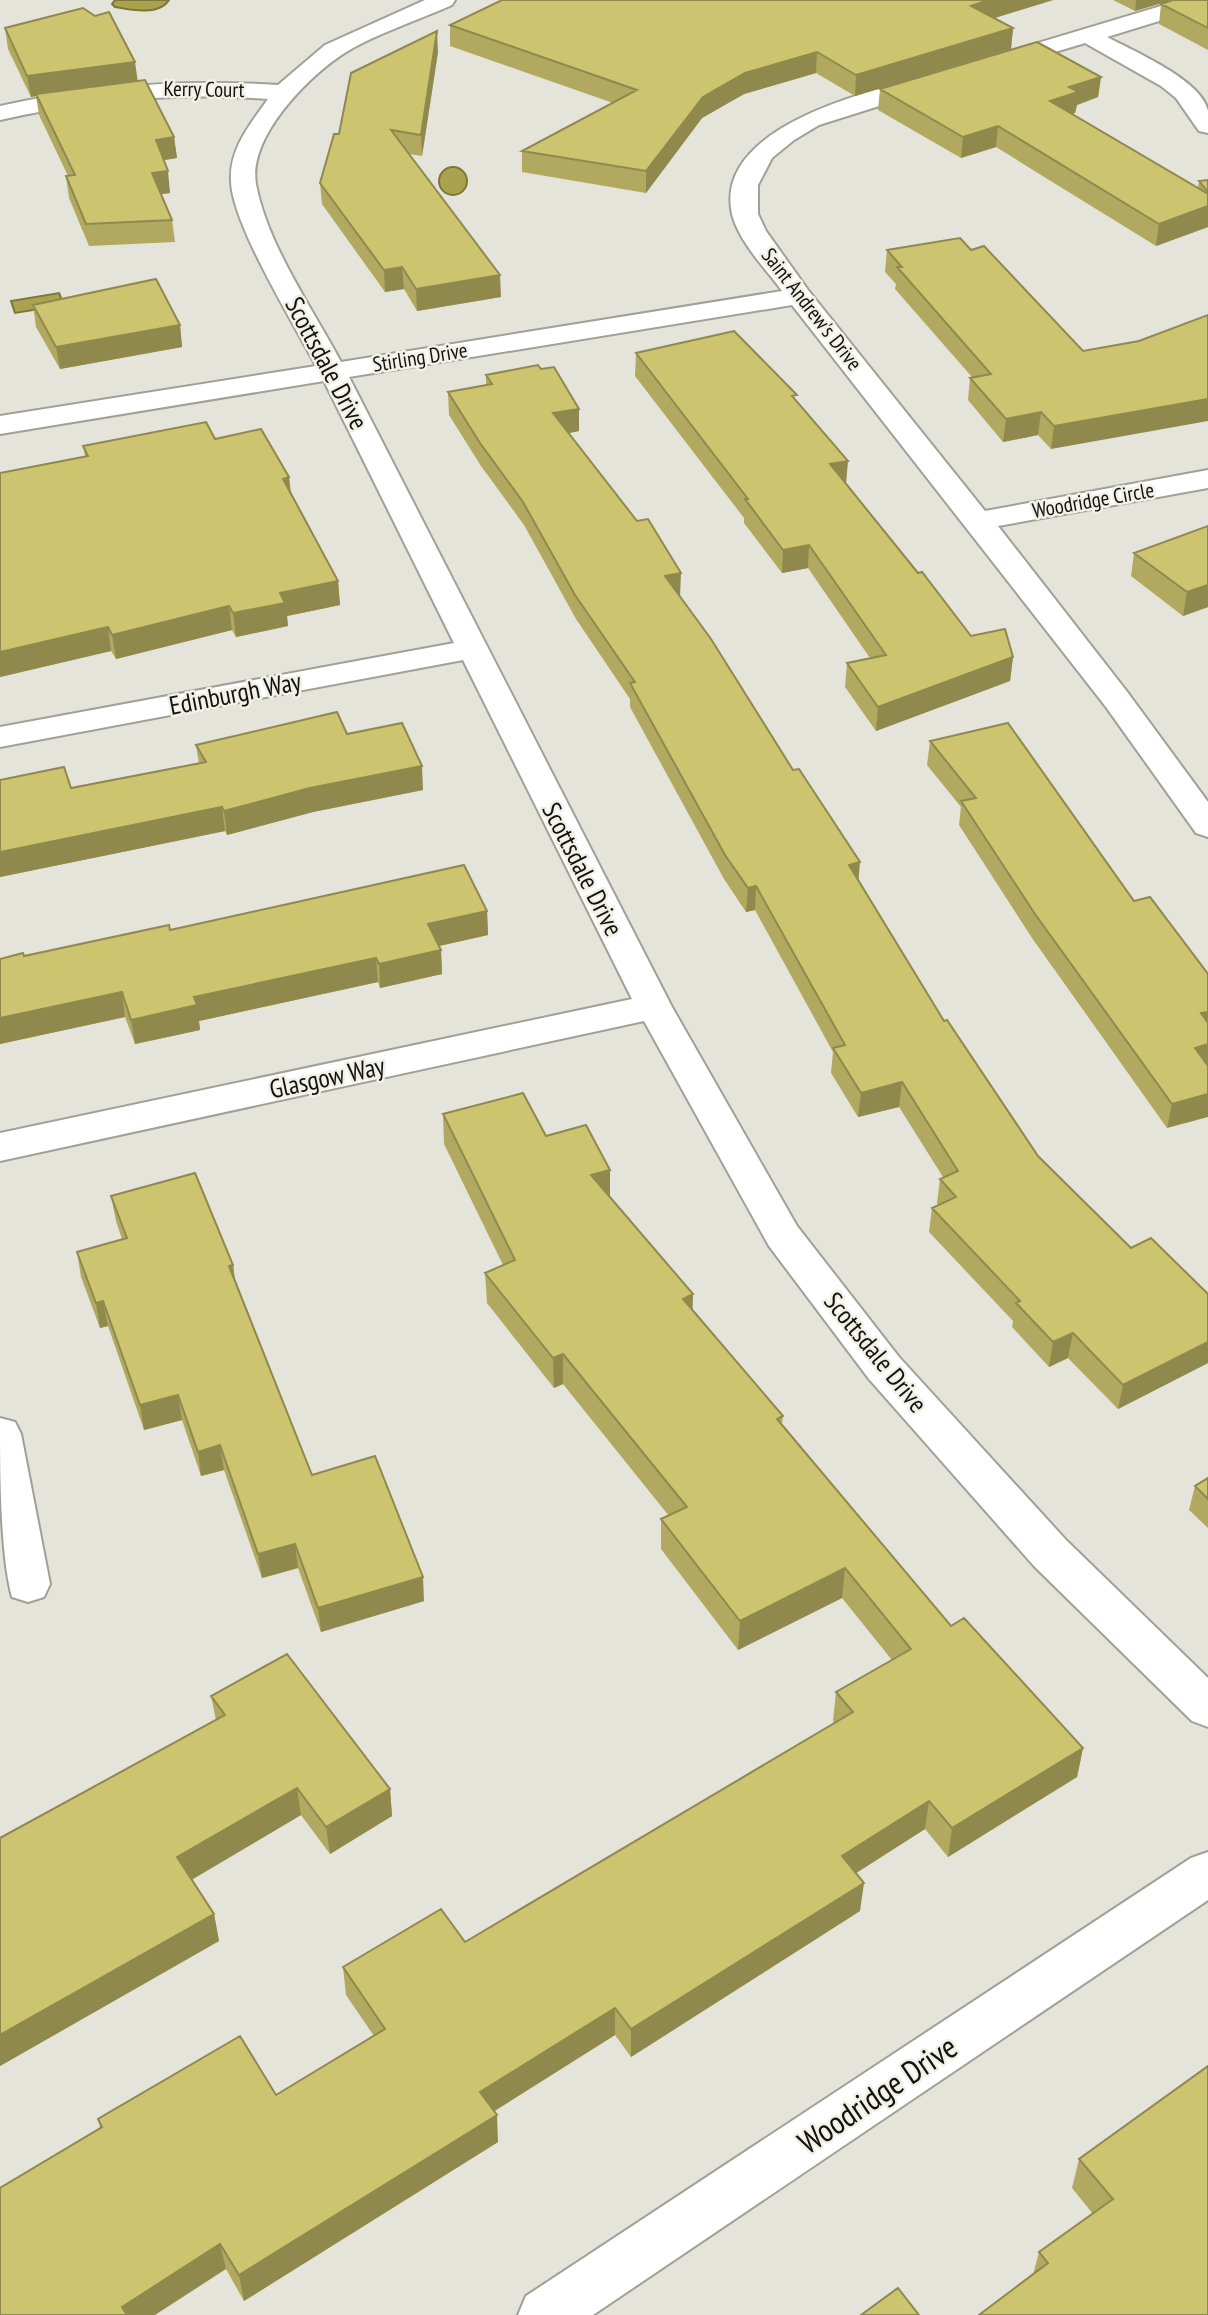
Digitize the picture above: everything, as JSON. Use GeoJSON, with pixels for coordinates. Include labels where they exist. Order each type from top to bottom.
{"type":"FeatureCollection","features":[{"type":"Feature","properties":{"kind":"street","name":"Scottsdale Drive"},"geometry":{"type":"LineString","coordinates":[[444,0],[333,50],[284,93],[256,133],[246,158],[243,181],[250,209],[269,252],[654,1007],[783,1236],[884,1368],[1050,1553],[1208,1707]]}},
{"type":"Feature","properties":{"kind":"street","name":"Saint Andrew's Drive"},"geometry":{"type":"LineString","coordinates":[[1205,0],[810,120],[785,135],[762,154],[746,185],[745,214],[753,232],[799,296],[1117,701],[1208,826]]}},
{"type":"Feature","properties":{"kind":"street"},"geometry":{"type":"LineString","coordinates":[[1087,35],[1169,81],[1184,93],[1208,126]]}},
{"type":"Feature","properties":{"kind":"street","name":"Kerry Court"},"geometry":{"type":"LineString","coordinates":[[0,113],[105,92],[166,87],[284,93]]}},
{"type":"Feature","properties":{"kind":"street","name":"Stirling Drive"},"geometry":{"type":"LineString","coordinates":[[0,425],[799,296]]}},
{"type":"Feature","properties":{"kind":"street","name":"Woodridge Circle"},"geometry":{"type":"LineString","coordinates":[[978,521],[1208,479]]}},
{"type":"Feature","properties":{"kind":"street","name":"Edinburgh Way"},"geometry":{"type":"LineString","coordinates":[[0,737],[471,649]]}},
{"type":"Feature","properties":{"kind":"street","name":"Glasgow Way"},"geometry":{"type":"LineString","coordinates":[[0,1147],[654,1007]]}},
{"type":"Feature","properties":{"kind":"street"},"geometry":{"type":"LineString","coordinates":[[0,1434],[28,1584]]}},
{"type":"Feature","properties":{"kind":"street","name":"Woodridge Drive"},"geometry":{"type":"LineString","coordinates":[[545,2315],[1208,1873]]}},
{"type":"Feature","properties":{"kind":"shaded area"},"geometry":{"type":"Polygon","coordinates":[[[115,0],[169,0],[159,8],[144,11],[115,7],[112,4],[115,0]]]}},
{"type":"Feature","properties":{"kind":"shaded area"},"geometry":{"type":"Polygon","coordinates":[[[453,167],[463,171],[467,181],[463,191],[453,195],[443,191],[439,181],[443,171],[453,167]]]}},
{"type":"Feature","properties":{"kind":"shaded area"},"geometry":{"type":"Polygon","coordinates":[[[59,293],[64,305],[15,313],[11,301],[59,293]]]}},
{"type":"Feature","properties":{"kind":"building"},"geometry":{"type":"Polygon","coordinates":[[[502,0],[989,0],[971,6],[1013,28],[856,75],[817,52],[745,73],[703,97],[646,171],[522,151],[637,90],[450,25],[502,0]]]}},
{"type":"Feature","properties":{"kind":"building"},"geometry":{"type":"Polygon","coordinates":[[[1173,0],[1208,0],[1208,28],[1161,4],[1173,0]]]}},
{"type":"Feature","properties":{"kind":"building"},"geometry":{"type":"Polygon","coordinates":[[[83,8],[95,16],[109,12],[135,62],[27,76],[5,28],[83,8]]]}},
{"type":"Feature","properties":{"kind":"building"},"geometry":{"type":"Polygon","coordinates":[[[437,31],[421,135],[391,130],[500,275],[416,289],[402,267],[384,270],[320,183],[334,134],[339,134],[351,73],[437,31]]]}},
{"type":"Feature","properties":{"kind":"building"},"geometry":{"type":"Polygon","coordinates":[[[1037,42],[1101,77],[1069,87],[1078,92],[1050,101],[1208,194],[1208,206],[1159,224],[998,126],[963,137],[880,89],[1037,42]]]}},
{"type":"Feature","properties":{"kind":"building"},"geometry":{"type":"Polygon","coordinates":[[[145,80],[174,137],[156,140],[168,171],[152,173],[172,220],[86,224],[66,176],[75,175],[36,94],[145,80]]]}},
{"type":"Feature","properties":{"kind":"building"},"geometry":{"type":"Polygon","coordinates":[[[1208,180],[1208,192],[1199,181],[1208,180]]]}},
{"type":"Feature","properties":{"kind":"building"},"geometry":{"type":"Polygon","coordinates":[[[960,238],[971,250],[984,246],[1083,351],[1139,341],[1208,315],[1208,399],[1054,426],[1041,412],[1006,419],[970,378],[991,374],[897,267],[902,267],[887,250],[960,238]]]}},
{"type":"Feature","properties":{"kind":"building"},"geometry":{"type":"Polygon","coordinates":[[[156,279],[180,325],[56,347],[33,305],[156,279]]]}},
{"type":"Feature","properties":{"kind":"building"},"geometry":{"type":"Polygon","coordinates":[[[734,331],[797,395],[792,396],[848,461],[830,464],[918,573],[922,572],[971,636],[1005,629],[1013,657],[878,707],[847,663],[886,655],[809,545],[783,550],[745,499],[748,499],[636,353],[734,331]]]}},
{"type":"Feature","properties":{"kind":"building"},"geometry":{"type":"Polygon","coordinates":[[[538,365],[541,369],[554,367],[579,409],[553,413],[637,521],[648,519],[681,573],[665,576],[711,639],[793,770],[799,769],[860,862],[849,865],[944,1021],[947,1020],[1038,1156],[1131,1248],[1151,1238],[1208,1294],[1208,1342],[1123,1385],[1073,1333],[1053,1342],[1016,1303],[1020,1301],[932,1208],[956,1197],[940,1179],[958,1171],[902,1082],[861,1093],[833,1048],[845,1045],[756,886],[748,888],[725,855],[630,683],[635,682],[575,595],[523,502],[480,443],[448,392],[492,384],[486,375],[538,365]]]}},
{"type":"Feature","properties":{"kind":"building"},"geometry":{"type":"Polygon","coordinates":[[[206,422],[215,439],[261,429],[289,477],[283,479],[338,581],[280,593],[285,603],[233,613],[229,606],[112,635],[108,627],[0,652],[0,473],[88,456],[83,446],[206,422]]]}},
{"type":"Feature","properties":{"kind":"building"},"geometry":{"type":"Polygon","coordinates":[[[1208,526],[1208,585],[1187,592],[1134,553],[1208,526]]]}},
{"type":"Feature","properties":{"kind":"building"},"geometry":{"type":"Polygon","coordinates":[[[337,712],[347,734],[402,723],[422,766],[310,788],[224,811],[222,807],[0,852],[0,780],[64,767],[71,788],[206,762],[196,745],[337,712]]]}},
{"type":"Feature","properties":{"kind":"building"},"geometry":{"type":"Polygon","coordinates":[[[1008,723],[1134,901],[1150,897],[1208,974],[1208,1012],[1201,1013],[1208,1023],[1208,1044],[1195,1048],[1208,1066],[1208,1094],[1172,1104],[1035,914],[961,801],[976,798],[930,741],[1008,723]]]}},
{"type":"Feature","properties":{"kind":"building"},"geometry":{"type":"Polygon","coordinates":[[[464,865],[487,911],[428,924],[441,950],[379,964],[376,958],[194,997],[197,1005],[131,1020],[122,992],[0,1018],[0,959],[169,925],[170,930],[464,865]]]}},
{"type":"Feature","properties":{"kind":"building"},"geometry":{"type":"Polygon","coordinates":[[[523,1093],[546,1136],[586,1125],[610,1170],[591,1175],[693,1294],[683,1299],[783,1416],[777,1419],[951,1626],[964,1618],[1083,1748],[952,1828],[929,1801],[842,1856],[864,1883],[631,2029],[615,2008],[480,2092],[497,2115],[239,2275],[220,2244],[122,2307],[127,2315],[0,2315],[0,2188],[102,2127],[98,2119],[240,2036],[276,2095],[385,2029],[343,1967],[441,1909],[465,1942],[853,1712],[836,1692],[911,1649],[845,1568],[740,1621],[661,1519],[687,1507],[563,1354],[553,1358],[485,1273],[515,1260],[443,1114],[523,1093]]]}},
{"type":"Feature","properties":{"kind":"building"},"geometry":{"type":"Polygon","coordinates":[[[195,1173],[233,1265],[229,1266],[312,1475],[375,1456],[423,1577],[318,1608],[295,1544],[258,1554],[220,1445],[198,1452],[178,1395],[140,1405],[103,1301],[96,1303],[77,1252],[127,1238],[111,1196],[195,1173]]]}},
{"type":"Feature","properties":{"kind":"building"},"geometry":{"type":"Polygon","coordinates":[[[1208,1478],[1208,1499],[1195,1486],[1208,1478]]]}},
{"type":"Feature","properties":{"kind":"building"},"geometry":{"type":"Polygon","coordinates":[[[287,1654],[390,1789],[326,1827],[297,1788],[177,1857],[214,1914],[0,2035],[0,1838],[225,1715],[211,1696],[287,1654]]]}},
{"type":"Feature","properties":{"kind":"building"},"geometry":{"type":"Polygon","coordinates":[[[1208,2066],[1208,2315],[979,2315],[1048,2263],[1039,2252],[1113,2199],[1079,2159],[1208,2066]]]}},
{"type":"Feature","properties":{"kind":"building"},"geometry":{"type":"Polygon","coordinates":[[[898,2288],[919,2315],[861,2315],[898,2288]]]}}]}
